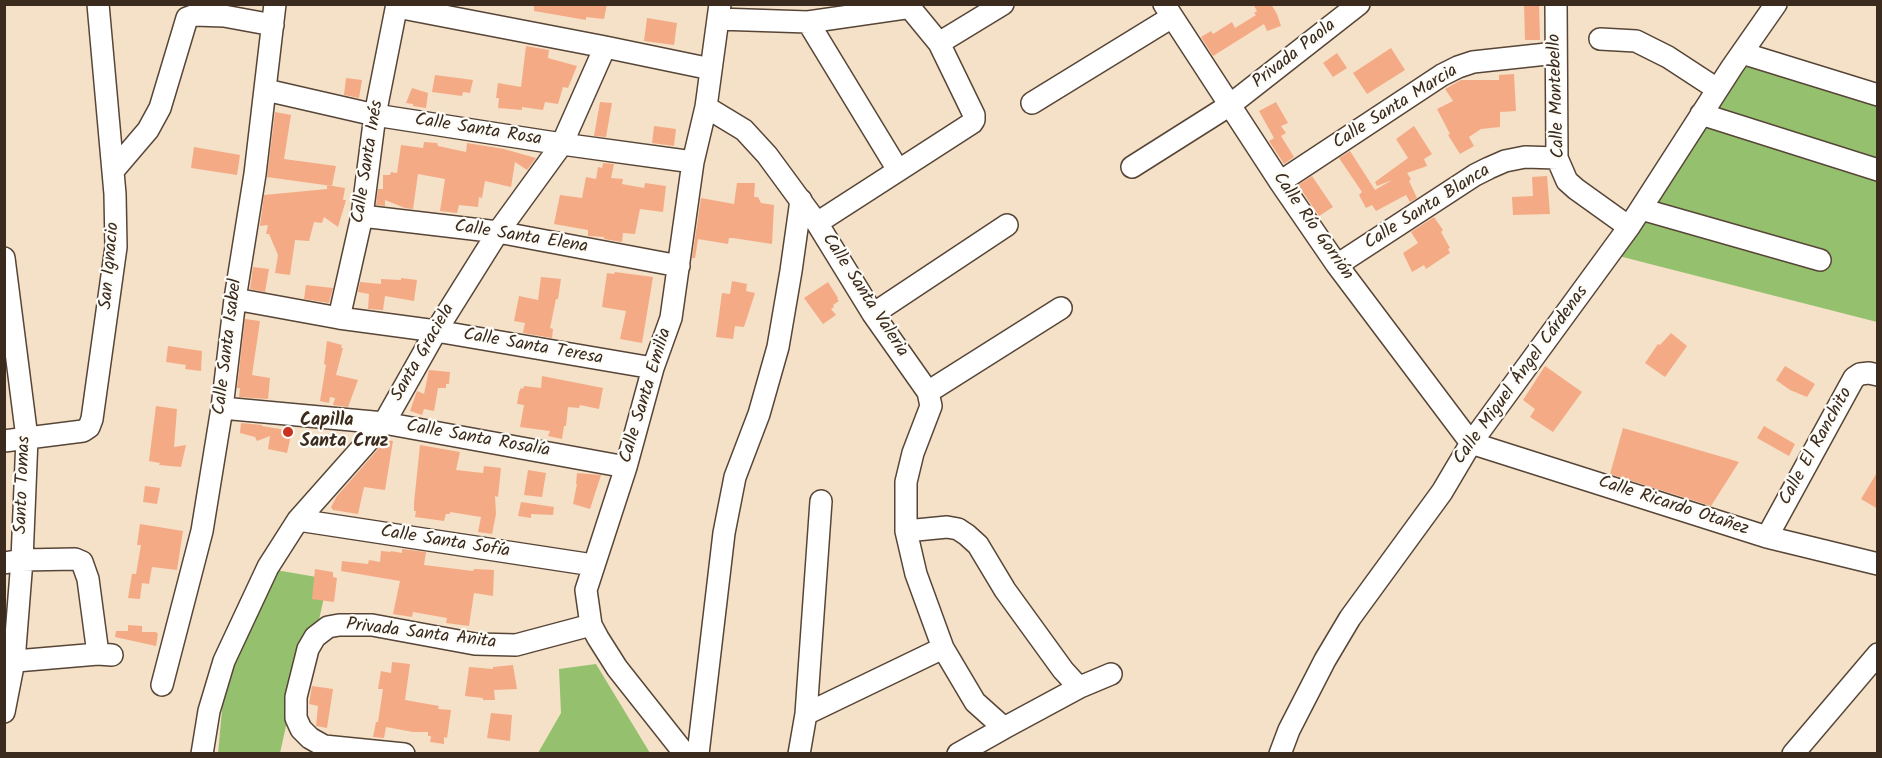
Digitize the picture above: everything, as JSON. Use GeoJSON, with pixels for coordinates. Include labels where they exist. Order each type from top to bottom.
{"type":"FeatureCollection","features":[{"type":"Feature","properties":{"kind":"street","name":"San Ignacio"},"geometry":{"type":"LineString","coordinates":[[4,441],[83,431],[89,427],[92,419],[116,247],[98,4]]}},
{"type":"Feature","properties":{"kind":"street"},"geometry":{"type":"LineString","coordinates":[[939,44],[1003,4]]}},
{"type":"Feature","properties":{"kind":"street","name":"Privada Paola"},"geometry":{"type":"LineString","coordinates":[[1132,167],[1230,105],[1359,4]]}},
{"type":"Feature","properties":{"kind":"street","name":"Calle Montebello"},"geometry":{"type":"LineString","coordinates":[[1556,4],[1557,158],[1567,181],[1629,227]]}},
{"type":"Feature","properties":{"kind":"street","name":"Calle Miguel Ángel Cárdenas"},"geometry":{"type":"LineString","coordinates":[[1280,753],[1324,660],[1350,618],[1442,492],[1471,443],[1629,227],[1717,89],[1776,4]]}},
{"type":"Feature","properties":{"kind":"street"},"geometry":{"type":"LineString","coordinates":[[397,6],[711,69]]}},
{"type":"Feature","properties":{"kind":"street","name":"Calle Santa Inés"},"geometry":{"type":"LineString","coordinates":[[339,318],[362,216],[375,115],[397,6]]}},
{"type":"Feature","properties":{"kind":"street"},"geometry":{"type":"LineString","coordinates":[[719,12],[808,22],[911,9],[939,44],[974,115],[972,123],[816,223]]}},
{"type":"Feature","properties":{"kind":"street"},"geometry":{"type":"LineString","coordinates":[[1032,103],[1168,11]]}},
{"type":"Feature","properties":{"kind":"street","name":"Calle Río Gorrión"},"geometry":{"type":"LineString","coordinates":[[1168,11],[1280,182],[1338,265],[1471,443]]}},
{"type":"Feature","properties":{"kind":"street","name":"Calle Santa Emilia"},"geometry":{"type":"LineString","coordinates":[[685,753],[617,668],[591,625],[586,590],[626,467],[653,368],[671,318],[693,162],[706,107],[719,12]]}},
{"type":"Feature","properties":{"kind":"street"},"geometry":{"type":"LineString","coordinates":[[112,171],[148,130],[160,108],[187,18],[195,15],[274,15]]}},
{"type":"Feature","properties":{"kind":"street","name":"Calle Santa Isabel"},"geometry":{"type":"LineString","coordinates":[[162,685],[202,531],[255,174],[274,15]]}},
{"type":"Feature","properties":{"kind":"street"},"geometry":{"type":"LineString","coordinates":[[808,22],[898,170]]}},
{"type":"Feature","properties":{"kind":"street"},"geometry":{"type":"LineString","coordinates":[[1600,39],[1636,41],[1668,57],[1717,89]]}},
{"type":"Feature","properties":{"kind":"street","name":"Santa Graciela"},"geometry":{"type":"LineString","coordinates":[[201,753],[209,711],[224,661],[268,567],[298,520],[384,423],[436,331],[498,232],[562,144],[605,47]]}},
{"type":"Feature","properties":{"kind":"street","name":"Calle Santa Marcia"},"geometry":{"type":"LineString","coordinates":[[1280,182],[1442,75],[1458,67],[1473,62],[1556,53]]}},
{"type":"Feature","properties":{"kind":"street"},"geometry":{"type":"LineString","coordinates":[[1742,53],[1878,94]]}},
{"type":"Feature","properties":{"kind":"street","name":"Calle Santa Rosa"},"geometry":{"type":"LineString","coordinates":[[266,90],[375,115],[693,162]]}},
{"type":"Feature","properties":{"kind":"street","name":"Calle Santa Valeria"},"geometry":{"type":"LineString","coordinates":[[706,107],[744,130],[767,155],[801,200],[873,314],[927,392]]}},
{"type":"Feature","properties":{"kind":"street"},"geometry":{"type":"LineString","coordinates":[[1701,114],[1878,170]]}},
{"type":"Feature","properties":{"kind":"street","name":"Calle Santa Blanca"},"geometry":{"type":"LineString","coordinates":[[1338,265],[1489,168],[1505,161],[1526,157],[1557,158]]}},
{"type":"Feature","properties":{"kind":"street"},"geometry":{"type":"LineString","coordinates":[[698,753],[724,532],[735,477],[759,414],[778,347],[801,200]]}},
{"type":"Feature","properties":{"kind":"street"},"geometry":{"type":"LineString","coordinates":[[1641,209],[1820,260]]}},
{"type":"Feature","properties":{"kind":"street","name":"Calle Santa Elena"},"geometry":{"type":"LineString","coordinates":[[362,216],[498,232],[679,266]]}},
{"type":"Feature","properties":{"kind":"street"},"geometry":{"type":"LineString","coordinates":[[873,314],[1007,225]]}},
{"type":"Feature","properties":{"kind":"street","name":"Santo Tomas"},"geometry":{"type":"LineString","coordinates":[[4,258],[27,438],[13,561],[9,662],[4,712]]}},
{"type":"Feature","properties":{"kind":"street","name":"Calle Santa Teresa"},"geometry":{"type":"LineString","coordinates":[[235,299],[339,318],[436,331],[653,368]]}},
{"type":"Feature","properties":{"kind":"street"},"geometry":{"type":"LineString","coordinates":[[1004,728],[975,702],[943,648],[916,574],[906,531],[906,482],[913,453],[931,406],[927,392],[1061,308]]}},
{"type":"Feature","properties":{"kind":"street","name":"Calle El Ranchito"},"geometry":{"type":"LineString","coordinates":[[1767,537],[1854,378],[1860,374],[1878,375]]}},
{"type":"Feature","properties":{"kind":"street","name":"Calle Santa Rosalía"},"geometry":{"type":"LineString","coordinates":[[222,408],[384,423],[626,467]]}},
{"type":"Feature","properties":{"kind":"street","name":"Calle Ricardo Otañez"},"geometry":{"type":"LineString","coordinates":[[1471,443],[1767,537],[1878,564]]}},
{"type":"Feature","properties":{"kind":"street"},"geometry":{"type":"LineString","coordinates":[[799,753],[806,714],[821,501]]}},
{"type":"Feature","properties":{"kind":"street","name":"Calle Santa Sofía"},"geometry":{"type":"LineString","coordinates":[[298,520],[593,565]]}},
{"type":"Feature","properties":{"kind":"street"},"geometry":{"type":"LineString","coordinates":[[906,531],[947,527],[958,529],[968,535],[978,545],[1005,590],[1063,670],[1080,687]]}},
{"type":"Feature","properties":{"kind":"street"},"geometry":{"type":"LineString","coordinates":[[9,662],[105,654],[82,562],[75,559],[13,561]]}},
{"type":"Feature","properties":{"kind":"street","name":"Privada Santa Anita"},"geometry":{"type":"LineString","coordinates":[[404,753],[324,746],[310,738],[301,729],[296,718],[296,697],[308,649],[315,637],[328,627],[372,625],[475,644],[516,645],[591,625]]}},
{"type":"Feature","properties":{"kind":"street"},"geometry":{"type":"LineString","coordinates":[[806,714],[943,648]]}},
{"type":"Feature","properties":{"kind":"street"},"geometry":{"type":"LineString","coordinates":[[1793,753],[1878,654]]}},
{"type":"Feature","properties":{"kind":"street"},"geometry":{"type":"LineString","coordinates":[[958,753],[1080,687],[1111,674]]}},
{"type":"Feature","properties":{"kind":"green space"},"geometry":{"type":"Polygon","coordinates":[[[1745,57],[1877,101],[1877,322],[1607,253],[1745,57]]]}},
{"type":"Feature","properties":{"kind":"green space"},"geometry":{"type":"Polygon","coordinates":[[[270,569],[328,579],[317,629],[304,645],[280,753],[218,754],[224,688],[270,569]]]}},
{"type":"Feature","properties":{"kind":"green space"},"geometry":{"type":"Polygon","coordinates":[[[596,664],[650,753],[538,753],[561,713],[559,669],[596,664]]]}},
{"type":"Feature","properties":{"kind":"building"},"geometry":{"type":"Polygon","coordinates":[[[534,4],[607,4],[604,19],[586,17],[586,20],[534,11],[534,4]]]}},
{"type":"Feature","properties":{"kind":"building"},"geometry":{"type":"Polygon","coordinates":[[[1253,4],[1271,4],[1281,26],[1267,31],[1264,24],[1213,56],[1201,37],[1211,31],[1213,34],[1232,22],[1235,28],[1256,15],[1254,13],[1257,11],[1253,4]]]}},
{"type":"Feature","properties":{"kind":"building"},"geometry":{"type":"Polygon","coordinates":[[[1524,4],[1539,4],[1540,40],[1525,40],[1524,4]]]}},
{"type":"Feature","properties":{"kind":"building"},"geometry":{"type":"Polygon","coordinates":[[[647,18],[677,23],[674,45],[644,41],[647,18]]]}},
{"type":"Feature","properties":{"kind":"building"},"geometry":{"type":"Polygon","coordinates":[[[526,46],[549,50],[548,58],[577,66],[568,88],[563,87],[558,104],[545,102],[543,110],[522,107],[522,110],[498,108],[499,98],[496,98],[498,83],[521,87],[526,46]]]}},
{"type":"Feature","properties":{"kind":"building"},"geometry":{"type":"Polygon","coordinates":[[[1391,48],[1405,70],[1367,94],[1353,73],[1391,48]]]}},
{"type":"Feature","properties":{"kind":"building"},"geometry":{"type":"Polygon","coordinates":[[[1337,53],[1347,68],[1333,77],[1323,63],[1337,53]]]}},
{"type":"Feature","properties":{"kind":"building"},"geometry":{"type":"Polygon","coordinates":[[[1514,74],[1516,111],[1500,112],[1500,127],[1481,129],[1469,137],[1474,146],[1460,154],[1448,135],[1450,134],[1437,109],[1453,101],[1445,89],[1461,80],[1499,80],[1499,75],[1514,74]]]}},
{"type":"Feature","properties":{"kind":"building"},"geometry":{"type":"Polygon","coordinates":[[[435,75],[473,80],[470,93],[463,92],[462,96],[432,92],[435,75]]]}},
{"type":"Feature","properties":{"kind":"building"},"geometry":{"type":"Polygon","coordinates":[[[346,78],[362,80],[359,98],[344,95],[346,78]]]}},
{"type":"Feature","properties":{"kind":"building"},"geometry":{"type":"Polygon","coordinates":[[[412,88],[428,93],[426,108],[406,103],[412,88]]]}},
{"type":"Feature","properties":{"kind":"building"},"geometry":{"type":"Polygon","coordinates":[[[600,102],[612,103],[606,137],[594,136],[600,102]]]}},
{"type":"Feature","properties":{"kind":"building"},"geometry":{"type":"Polygon","coordinates":[[[1276,102],[1288,123],[1281,126],[1286,133],[1281,136],[1294,157],[1284,164],[1269,141],[1274,138],[1259,111],[1276,102]]]}},
{"type":"Feature","properties":{"kind":"building"},"geometry":{"type":"Polygon","coordinates":[[[275,112],[291,115],[284,159],[336,166],[332,186],[267,177],[275,112]]]}},
{"type":"Feature","properties":{"kind":"building"},"geometry":{"type":"Polygon","coordinates":[[[654,126],[676,129],[674,146],[652,143],[654,126]]]}},
{"type":"Feature","properties":{"kind":"building"},"geometry":{"type":"Polygon","coordinates":[[[1414,126],[1432,154],[1424,159],[1427,166],[1407,173],[1417,198],[1410,202],[1406,195],[1376,211],[1372,205],[1366,208],[1359,195],[1362,192],[1339,158],[1350,151],[1375,190],[1392,180],[1377,186],[1375,182],[1408,158],[1396,139],[1414,126]]]}},
{"type":"Feature","properties":{"kind":"building"},"geometry":{"type":"Polygon","coordinates":[[[424,142],[437,143],[438,146],[466,152],[467,143],[504,149],[536,158],[527,170],[515,162],[511,187],[485,181],[478,207],[459,205],[457,213],[440,211],[445,179],[418,174],[413,209],[385,200],[385,206],[376,205],[378,189],[383,189],[383,175],[390,175],[391,172],[397,173],[401,145],[423,148],[424,142]]]}},
{"type":"Feature","properties":{"kind":"building"},"geometry":{"type":"Polygon","coordinates":[[[194,147],[240,155],[237,175],[191,168],[194,147]]]}},
{"type":"Feature","properties":{"kind":"building"},"geometry":{"type":"Polygon","coordinates":[[[603,163],[614,164],[611,178],[623,179],[622,184],[644,188],[645,183],[666,186],[663,212],[640,209],[635,234],[623,233],[622,242],[588,236],[588,230],[554,224],[560,195],[582,198],[586,177],[596,179],[598,167],[602,168],[603,163]]]}},
{"type":"Feature","properties":{"kind":"building"},"geometry":{"type":"Polygon","coordinates":[[[1312,176],[1333,207],[1319,216],[1298,185],[1312,176]]]}},
{"type":"Feature","properties":{"kind":"building"},"geometry":{"type":"Polygon","coordinates":[[[1547,176],[1550,214],[1513,215],[1512,197],[1533,196],[1532,177],[1547,176]]]}},
{"type":"Feature","properties":{"kind":"building"},"geometry":{"type":"Polygon","coordinates":[[[737,183],[755,183],[754,197],[758,197],[761,203],[774,205],[772,244],[733,238],[729,238],[728,244],[698,239],[695,258],[692,258],[701,198],[734,204],[737,183]]]}},
{"type":"Feature","properties":{"kind":"building"},"geometry":{"type":"Polygon","coordinates":[[[327,185],[345,188],[343,200],[346,200],[338,227],[324,217],[322,223],[314,222],[309,241],[295,240],[290,275],[275,273],[278,255],[269,234],[266,234],[268,225],[260,226],[264,195],[327,189],[327,185]]]}},
{"type":"Feature","properties":{"kind":"building"},"geometry":{"type":"Polygon","coordinates":[[[1434,217],[1443,230],[1441,232],[1450,248],[1448,249],[1450,253],[1426,269],[1424,265],[1412,272],[1403,253],[1418,243],[1411,232],[1434,217]]]}},
{"type":"Feature","properties":{"kind":"building"},"geometry":{"type":"Polygon","coordinates":[[[253,267],[269,269],[265,292],[250,289],[253,267]]]}},
{"type":"Feature","properties":{"kind":"building"},"geometry":{"type":"Polygon","coordinates":[[[615,272],[653,277],[642,343],[620,339],[626,311],[602,307],[607,273],[614,274],[615,272]]]}},
{"type":"Feature","properties":{"kind":"building"},"geometry":{"type":"Polygon","coordinates":[[[541,277],[561,279],[550,328],[553,329],[552,338],[523,333],[525,323],[514,321],[519,296],[538,300],[541,277]]]}},
{"type":"Feature","properties":{"kind":"building"},"geometry":{"type":"Polygon","coordinates":[[[401,278],[417,280],[414,301],[385,296],[383,310],[368,309],[369,294],[358,292],[360,282],[381,284],[381,279],[401,280],[401,278]]]}},
{"type":"Feature","properties":{"kind":"building"},"geometry":{"type":"Polygon","coordinates":[[[732,281],[747,284],[746,291],[755,293],[744,327],[735,326],[733,339],[716,337],[722,293],[730,294],[732,281]]]}},
{"type":"Feature","properties":{"kind":"building"},"geometry":{"type":"Polygon","coordinates":[[[828,282],[839,301],[831,309],[836,315],[823,324],[804,298],[828,282]]]}},
{"type":"Feature","properties":{"kind":"building"},"geometry":{"type":"Polygon","coordinates":[[[306,285],[333,288],[329,303],[304,299],[306,285]]]}},
{"type":"Feature","properties":{"kind":"building"},"geometry":{"type":"Polygon","coordinates":[[[245,319],[260,321],[252,375],[270,378],[268,399],[239,397],[240,388],[237,388],[245,319]]]}},
{"type":"Feature","properties":{"kind":"building"},"geometry":{"type":"Polygon","coordinates":[[[1671,333],[1687,346],[1665,377],[1645,363],[1658,344],[1660,345],[1671,333]]]}},
{"type":"Feature","properties":{"kind":"building"},"geometry":{"type":"Polygon","coordinates":[[[327,341],[342,345],[341,348],[343,348],[336,375],[358,380],[348,407],[333,405],[335,398],[330,397],[329,403],[320,401],[327,341]]]}},
{"type":"Feature","properties":{"kind":"building"},"geometry":{"type":"Polygon","coordinates":[[[168,346],[202,351],[201,371],[185,369],[186,365],[166,362],[168,346]]]}},
{"type":"Feature","properties":{"kind":"building"},"geometry":{"type":"Polygon","coordinates":[[[1545,366],[1582,392],[1553,432],[1530,417],[1535,409],[1523,400],[1545,366]]]}},
{"type":"Feature","properties":{"kind":"building"},"geometry":{"type":"Polygon","coordinates":[[[1785,366],[1815,384],[1807,397],[1790,390],[1776,380],[1785,366]]]}},
{"type":"Feature","properties":{"kind":"building"},"geometry":{"type":"Polygon","coordinates":[[[429,370],[450,372],[449,384],[446,384],[446,388],[438,388],[434,411],[424,409],[422,415],[410,411],[417,391],[424,394],[429,370]]]}},
{"type":"Feature","properties":{"kind":"building"},"geometry":{"type":"Polygon","coordinates":[[[542,376],[603,388],[599,409],[580,405],[579,408],[568,407],[562,439],[548,436],[550,431],[520,427],[524,405],[517,404],[519,392],[524,386],[541,388],[542,376]]]}},
{"type":"Feature","properties":{"kind":"building"},"geometry":{"type":"Polygon","coordinates":[[[156,406],[177,409],[174,447],[186,445],[181,467],[159,465],[160,463],[149,461],[156,406]]]}},
{"type":"Feature","properties":{"kind":"building"},"geometry":{"type":"Polygon","coordinates":[[[241,423],[292,431],[287,453],[268,449],[270,436],[257,441],[255,437],[240,433],[241,423]]]}},
{"type":"Feature","properties":{"kind":"building"},"geometry":{"type":"Polygon","coordinates":[[[1764,426],[1795,444],[1789,456],[1757,438],[1764,426]]]}},
{"type":"Feature","properties":{"kind":"building"},"geometry":{"type":"Polygon","coordinates":[[[1623,428],[1739,462],[1711,506],[1610,474],[1623,428]]]}},
{"type":"Feature","properties":{"kind":"building"},"geometry":{"type":"Polygon","coordinates":[[[386,440],[393,441],[385,490],[364,487],[358,514],[333,510],[331,507],[337,496],[386,440]]]}},
{"type":"Feature","properties":{"kind":"building"},"geometry":{"type":"Polygon","coordinates":[[[420,445],[460,452],[456,470],[483,473],[484,466],[501,468],[498,497],[495,496],[496,514],[492,534],[478,532],[481,517],[450,512],[446,514],[444,521],[415,517],[414,503],[420,445]]]}},
{"type":"Feature","properties":{"kind":"building"},"geometry":{"type":"Polygon","coordinates":[[[528,470],[546,473],[542,497],[524,495],[528,470]]]}},
{"type":"Feature","properties":{"kind":"building"},"geometry":{"type":"Polygon","coordinates":[[[1878,471],[1878,509],[1861,499],[1878,471]]]}},
{"type":"Feature","properties":{"kind":"building"},"geometry":{"type":"Polygon","coordinates":[[[577,473],[601,475],[590,509],[573,504],[577,473]]]}},
{"type":"Feature","properties":{"kind":"building"},"geometry":{"type":"Polygon","coordinates":[[[145,486],[160,488],[157,504],[143,502],[145,486]]]}},
{"type":"Feature","properties":{"kind":"building"},"geometry":{"type":"Polygon","coordinates":[[[521,502],[554,507],[553,515],[531,514],[531,518],[518,516],[521,502]]]}},
{"type":"Feature","properties":{"kind":"building"},"geometry":{"type":"Polygon","coordinates":[[[140,524],[183,531],[177,570],[152,567],[149,584],[142,583],[140,599],[128,598],[132,574],[136,574],[141,545],[137,545],[140,524]]]}},
{"type":"Feature","properties":{"kind":"building"},"geometry":{"type":"Polygon","coordinates":[[[402,549],[426,552],[424,565],[473,571],[474,569],[494,570],[493,596],[474,593],[469,626],[446,623],[447,618],[413,612],[412,617],[393,614],[400,581],[341,571],[342,561],[368,564],[369,560],[380,562],[381,551],[402,553],[402,549]]]}},
{"type":"Feature","properties":{"kind":"building"},"geometry":{"type":"Polygon","coordinates":[[[315,569],[333,572],[333,577],[337,578],[334,602],[312,599],[315,569]]]}},
{"type":"Feature","properties":{"kind":"building"},"geometry":{"type":"Polygon","coordinates":[[[128,625],[142,626],[142,632],[156,632],[158,634],[156,646],[115,637],[116,631],[128,631],[128,625]]]}},
{"type":"Feature","properties":{"kind":"building"},"geometry":{"type":"Polygon","coordinates":[[[392,662],[410,664],[405,700],[451,710],[444,744],[430,742],[431,736],[428,736],[428,732],[386,727],[384,738],[373,737],[376,722],[378,722],[383,689],[378,689],[381,671],[391,673],[392,662]]]}},
{"type":"Feature","properties":{"kind":"building"},"geometry":{"type":"Polygon","coordinates":[[[513,665],[517,689],[494,690],[495,700],[465,696],[469,667],[493,669],[493,667],[513,665]]]}},
{"type":"Feature","properties":{"kind":"building"},"geometry":{"type":"Polygon","coordinates":[[[312,686],[333,689],[327,728],[316,726],[318,706],[309,704],[312,686]]]}},
{"type":"Feature","properties":{"kind":"building"},"geometry":{"type":"Polygon","coordinates":[[[491,713],[512,715],[510,741],[487,738],[491,713]]]}},
{"type":"Feature","properties":{"kind":"place","name":"Capilla Santa Cruz"},"geometry":{"type":"Point","coordinates":[288,432]}}]}
